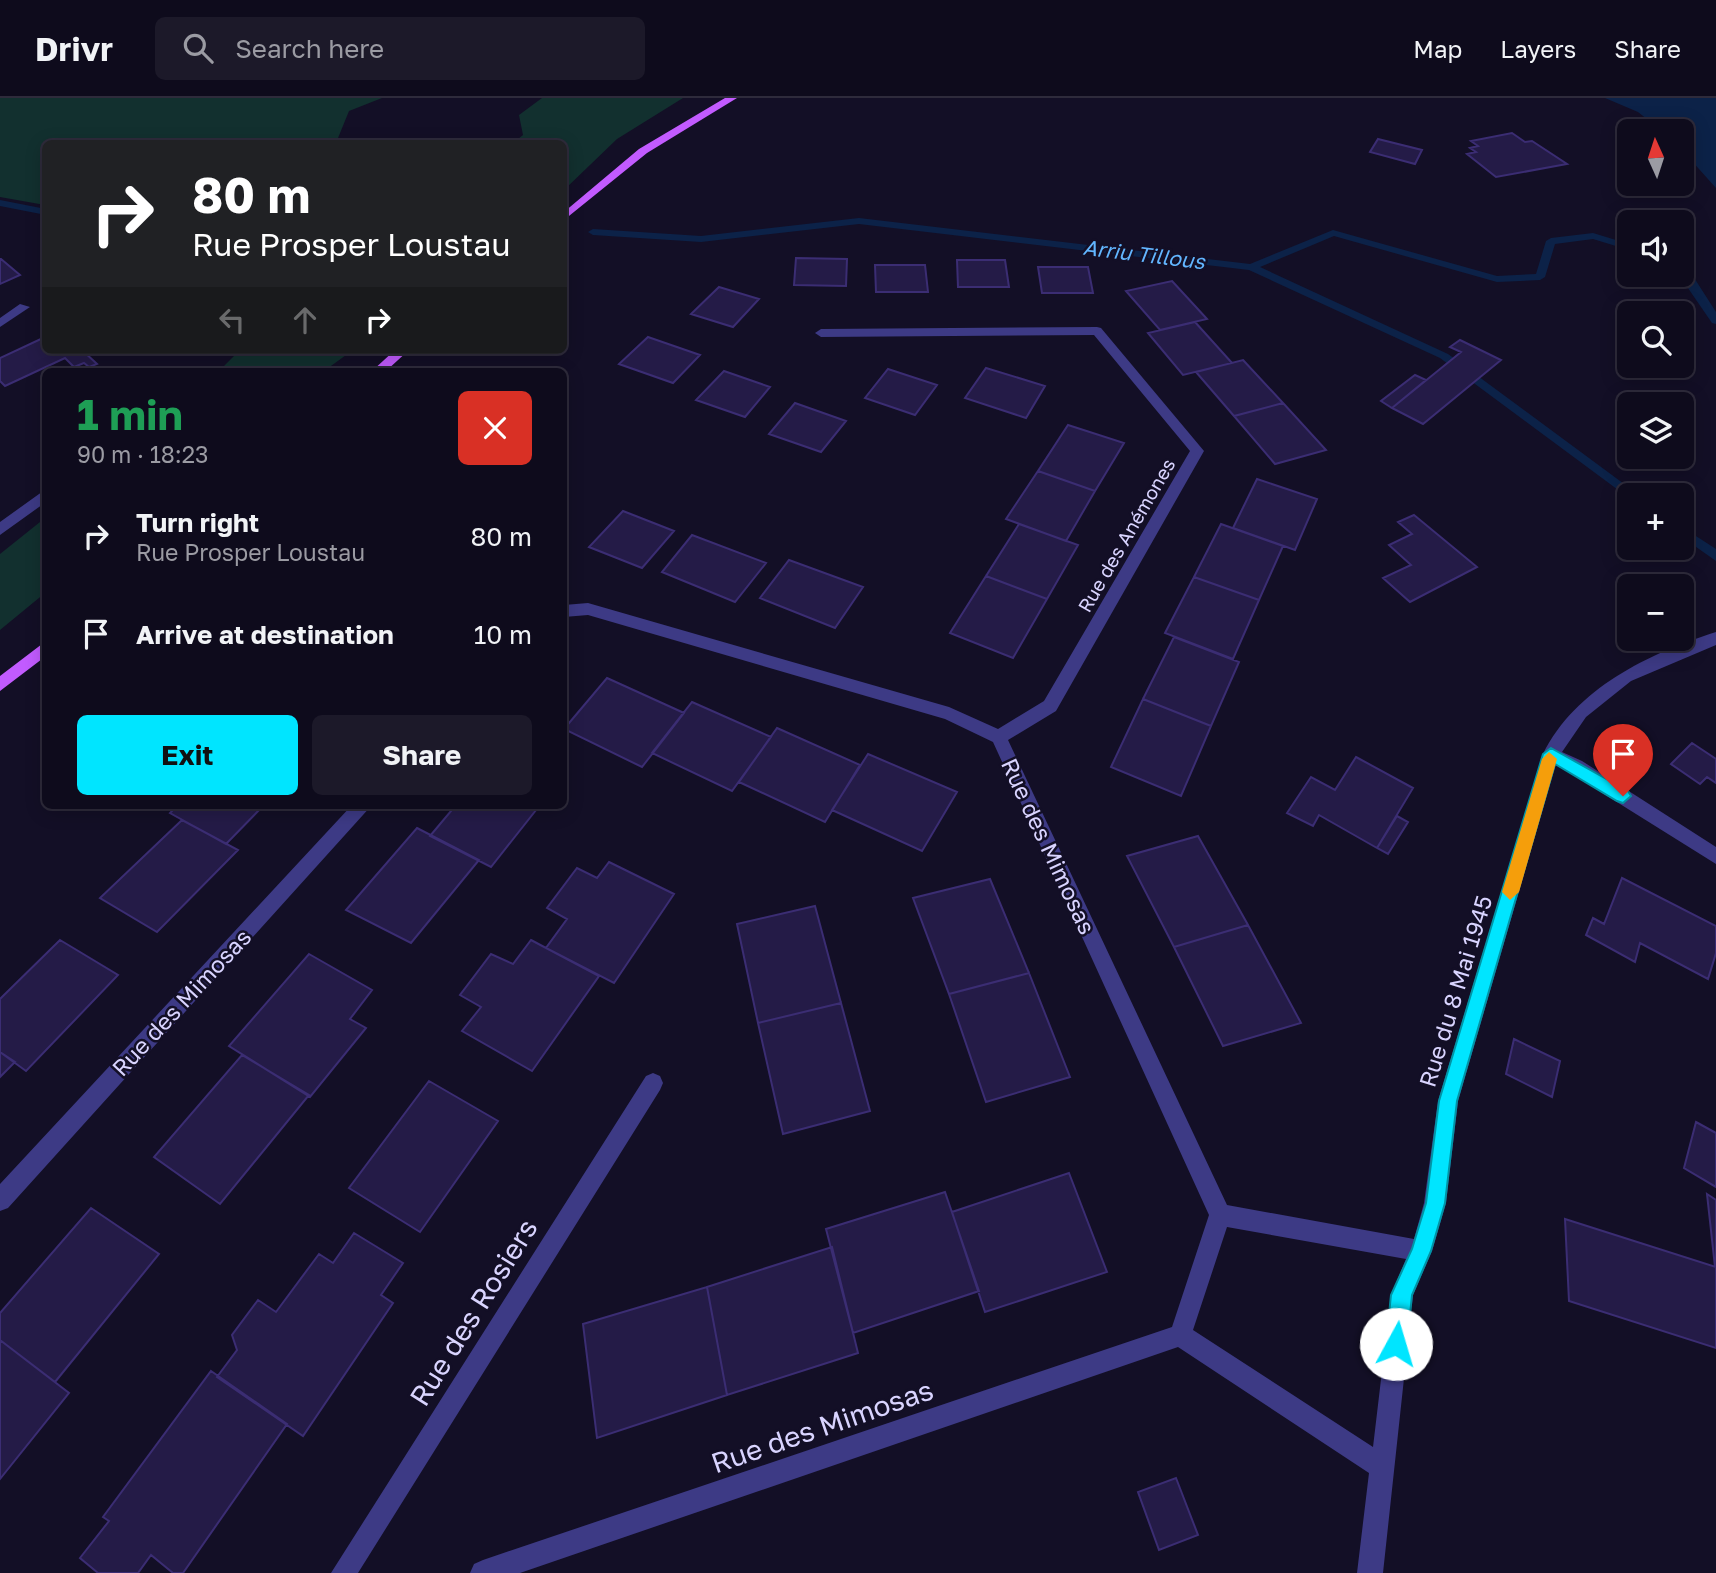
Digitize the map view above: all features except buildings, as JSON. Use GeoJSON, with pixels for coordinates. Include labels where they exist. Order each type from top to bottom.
{"type":"FeatureCollection","features":[{"type":"Feature","properties":{"kind":"main road"},"geometry":{"type":"LineString","coordinates":[[567,214],[643,151],[732,98]]}},
{"type":"Feature","properties":{"kind":"main road"},"geometry":{"type":"LineString","coordinates":[[382,368],[398,354]]}},
{"type":"Feature","properties":{"kind":"main road"},"geometry":{"type":"LineString","coordinates":[[0,685],[42,650]]}},
{"type":"Feature","properties":{"kind":"street"},"geometry":{"type":"LineString","coordinates":[[0,323],[24,307]]}},
{"type":"Feature","properties":{"kind":"street","name":"Rue des Anémones"},"geometry":{"type":"LineString","coordinates":[[821,333],[1097,331],[1197,451],[1050,706],[999,737]]}},
{"type":"Feature","properties":{"kind":"street"},"geometry":{"type":"LineString","coordinates":[[0,530],[42,497]]}},
{"type":"Feature","properties":{"kind":"street","name":"Rue des Mimosas"},"geometry":{"type":"LineString","coordinates":[[567,611],[587,609],[937,710],[999,737],[1220,1215]]}},
{"type":"Feature","properties":{"kind":"street","name":"Rue du 8 Mai 1945"},"geometry":{"type":"LineString","coordinates":[[1370,1573],[1402,1295],[1421,1251],[1436,1203],[1448,1101],[1551,754],[1580,712],[1625,677],[1716,638]]}},
{"type":"Feature","properties":{"kind":"street"},"geometry":{"type":"LineString","coordinates":[[1551,754],[1576,766],[1716,856]]}},
{"type":"Feature","properties":{"kind":"street","name":"Rue des Mimosas"},"geometry":{"type":"LineString","coordinates":[[0,1200],[359,809]]}},
{"type":"Feature","properties":{"kind":"street","name":"Rue des Rosiers"},"geometry":{"type":"LineString","coordinates":[[344,1573],[653,1083]]}},
{"type":"Feature","properties":{"kind":"street"},"geometry":{"type":"LineString","coordinates":[[1383,1468],[1180,1335],[1220,1215],[1421,1251]]}},
{"type":"Feature","properties":{"kind":"street","name":"Rue des Mimosas"},"geometry":{"type":"LineString","coordinates":[[483,1573],[1180,1335]]}},
{"type":"Feature","properties":{"kind":"green space"},"geometry":{"type":"Polygon","coordinates":[[[0,98],[382,98],[349,111],[337,140],[42,140],[42,204],[0,197],[0,98]]]}},
{"type":"Feature","properties":{"kind":"green space"},"geometry":{"type":"Polygon","coordinates":[[[542,98],[683,98],[617,139],[567,187],[567,140],[517,140],[523,135],[519,115],[542,98]]]}},
{"type":"Feature","properties":{"kind":"green space"},"geometry":{"type":"Polygon","coordinates":[[[236,354],[347,354],[328,368],[222,368],[236,354]]]}},
{"type":"Feature","properties":{"kind":"green space"},"geometry":{"type":"Polygon","coordinates":[[[42,520],[42,595],[0,630],[0,554],[42,520]]]}},
{"type":"Feature","properties":{"kind":"water"},"geometry":{"type":"Polygon","coordinates":[[[1605,98],[1716,98],[1716,188],[1694,163],[1694,119],[1647,119],[1638,112],[1605,98]]]}},
{"type":"Feature","properties":{"kind":"waterway","name":"Arriu Tillous"},"geometry":{"type":"LineString","coordinates":[[0,203],[42,211]]}},
{"type":"Feature","properties":{"kind":"waterway","name":"Arriu Tillous"},"geometry":{"type":"LineString","coordinates":[[593,232],[701,239],[859,221],[1251,267]]}},
{"type":"Feature","properties":{"kind":"waterway"},"geometry":{"type":"LineString","coordinates":[[1251,267],[1333,233],[1497,279],[1540,277],[1551,241],[1593,236],[1617,243]]}},
{"type":"Feature","properties":{"kind":"waterway","name":"Arriu Tillous"},"geometry":{"type":"LineString","coordinates":[[1251,267],[1444,356],[1617,483]]}},
{"type":"Feature","properties":{"kind":"waterway"},"geometry":{"type":"LineString","coordinates":[[1694,286],[1716,321]]}},
{"type":"Feature","properties":{"kind":"waterway","name":"Arriu Tillous"},"geometry":{"type":"LineString","coordinates":[[1694,540],[1716,556]]}},
{"type":"Feature","properties":{"kind":"slow traffic"},"geometry":{"type":"LineString","coordinates":[[1510,892],[1549,759]]}},
{"type":"Feature","properties":{"kind":"route"},"geometry":{"type":"LineString","coordinates":[[1396,1344],[1402,1295],[1421,1251],[1436,1203],[1448,1101],[1551,754],[1576,766],[1623,796]]}}]}
